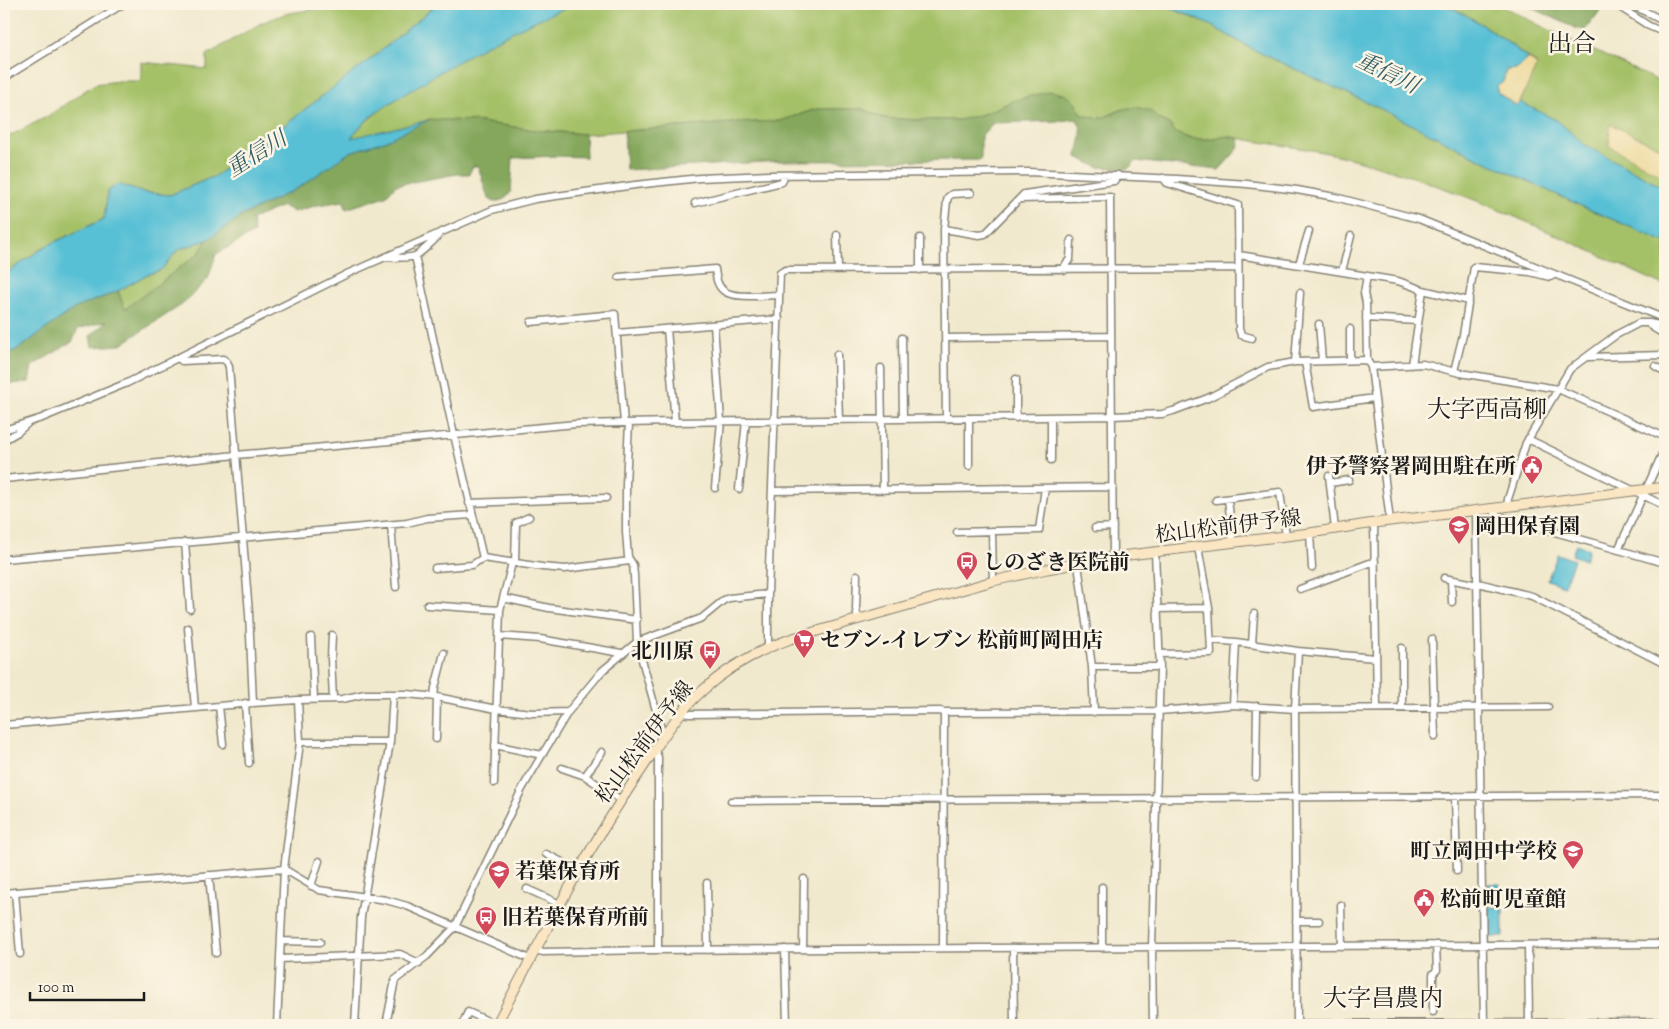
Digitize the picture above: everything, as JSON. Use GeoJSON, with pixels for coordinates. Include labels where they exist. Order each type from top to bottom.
{"type":"FeatureCollection","features":[{"type":"Feature","properties":{"kind":"main road","name":"松山松前伊予線"},"geometry":{"type":"LineString","coordinates":[[497,1025],[578,870],[621,800],[665,736],[700,692],[734,666],[768,647],[993,580],[1078,564],[1374,523],[1642,492],[1665,487]]}},
{"type":"Feature","properties":{"kind":"street"},"geometry":{"type":"LineString","coordinates":[[4,78],[123,4]]}},
{"type":"Feature","properties":{"kind":"street"},"geometry":{"type":"LineString","coordinates":[[1616,4],[1649,26],[1665,33]]}},
{"type":"Feature","properties":{"kind":"street"},"geometry":{"type":"LineString","coordinates":[[1632,4],[1665,22]]}},
{"type":"Feature","properties":{"kind":"street"},"geometry":{"type":"LineString","coordinates":[[1649,26],[1665,27]]}},
{"type":"Feature","properties":{"kind":"street"},"geometry":{"type":"LineString","coordinates":[[4,430],[30,422],[127,384],[349,273],[492,210],[535,199],[700,178],[1028,172],[1163,178],[1247,184],[1297,190],[1335,197],[1418,219],[1665,319]]}},
{"type":"Feature","properties":{"kind":"street"},"geometry":{"type":"LineString","coordinates":[[695,204],[782,182],[785,175]]}},
{"type":"Feature","properties":{"kind":"street"},"geometry":{"type":"LineString","coordinates":[[944,229],[979,235],[986,234],[1024,194],[1114,180],[1118,175]]}},
{"type":"Feature","properties":{"kind":"street"},"geometry":{"type":"LineString","coordinates":[[1163,178],[1167,183],[1238,205],[1239,329],[1241,335],[1252,338]]}},
{"type":"Feature","properties":{"kind":"street"},"geometry":{"type":"LineString","coordinates":[[946,419],[944,229],[948,197],[952,194],[972,193]]}},
{"type":"Feature","properties":{"kind":"street"},"geometry":{"type":"LineString","coordinates":[[1021,199],[1110,196],[1114,558]]}},
{"type":"Feature","properties":{"kind":"street"},"geometry":{"type":"LineString","coordinates":[[1299,264],[1309,231]]}},
{"type":"Feature","properties":{"kind":"street"},"geometry":{"type":"LineString","coordinates":[[386,256],[395,258],[415,256],[434,241],[440,232]]}},
{"type":"Feature","properties":{"kind":"street"},"geometry":{"type":"LineString","coordinates":[[837,235],[838,270]]}},
{"type":"Feature","properties":{"kind":"street"},"geometry":{"type":"LineString","coordinates":[[1342,271],[1350,236]]}},
{"type":"Feature","properties":{"kind":"street"},"geometry":{"type":"LineString","coordinates":[[920,238],[920,270]]}},
{"type":"Feature","properties":{"kind":"street"},"geometry":{"type":"LineString","coordinates":[[1064,270],[1065,264],[1070,259],[1071,240]]}},
{"type":"Feature","properties":{"kind":"street"},"geometry":{"type":"LineString","coordinates":[[1239,254],[1398,281],[1423,290],[1469,301]]}},
{"type":"Feature","properties":{"kind":"street"},"geometry":{"type":"LineString","coordinates":[[415,256],[483,558]]}},
{"type":"Feature","properties":{"kind":"street"},"geometry":{"type":"LineString","coordinates":[[1454,371],[1464,336],[1474,267],[1530,272],[1550,276],[1555,274]]}},
{"type":"Feature","properties":{"kind":"street"},"geometry":{"type":"LineString","coordinates":[[768,647],[768,594],[780,273],[785,270],[951,271],[1238,268]]}},
{"type":"Feature","properties":{"kind":"street"},"geometry":{"type":"LineString","coordinates":[[619,277],[715,269],[717,281],[724,291],[731,294],[780,295]]}},
{"type":"Feature","properties":{"kind":"street"},"geometry":{"type":"LineString","coordinates":[[1367,276],[1364,293],[1366,303],[1367,360],[1371,367],[1390,521]]}},
{"type":"Feature","properties":{"kind":"street"},"geometry":{"type":"LineString","coordinates":[[1412,365],[1423,290]]}},
{"type":"Feature","properties":{"kind":"street"},"geometry":{"type":"LineString","coordinates":[[1295,362],[1300,293]]}},
{"type":"Feature","properties":{"kind":"street"},"geometry":{"type":"LineString","coordinates":[[531,322],[615,314],[627,423],[626,532],[628,558],[633,566],[637,642],[662,732],[665,736]]}},
{"type":"Feature","properties":{"kind":"street"},"geometry":{"type":"LineString","coordinates":[[1366,318],[1417,321]]}},
{"type":"Feature","properties":{"kind":"street"},"geometry":{"type":"LineString","coordinates":[[617,333],[778,319]]}},
{"type":"Feature","properties":{"kind":"street"},"geometry":{"type":"LineString","coordinates":[[1507,507],[1528,438],[1570,369],[1616,335],[1639,323],[1665,326]]}},
{"type":"Feature","properties":{"kind":"street"},"geometry":{"type":"LineString","coordinates":[[1649,323],[1665,335]]}},
{"type":"Feature","properties":{"kind":"street"},"geometry":{"type":"LineString","coordinates":[[1319,324],[1322,360]]}},
{"type":"Feature","properties":{"kind":"street"},"geometry":{"type":"LineString","coordinates":[[714,325],[721,421],[715,488]]}},
{"type":"Feature","properties":{"kind":"street"},"geometry":{"type":"LineString","coordinates":[[667,329],[675,422]]}},
{"type":"Feature","properties":{"kind":"street"},"geometry":{"type":"LineString","coordinates":[[1350,330],[1350,360]]}},
{"type":"Feature","properties":{"kind":"street"},"geometry":{"type":"LineString","coordinates":[[946,338],[1111,336]]}},
{"type":"Feature","properties":{"kind":"street"},"geometry":{"type":"LineString","coordinates":[[902,338],[903,419]]}},
{"type":"Feature","properties":{"kind":"street"},"geometry":{"type":"LineString","coordinates":[[837,354],[839,420]]}},
{"type":"Feature","properties":{"kind":"street"},"geometry":{"type":"LineString","coordinates":[[1587,357],[1665,355]]}},
{"type":"Feature","properties":{"kind":"street"},"geometry":{"type":"LineString","coordinates":[[178,358],[182,360],[223,359],[229,367],[249,614],[253,703]]}},
{"type":"Feature","properties":{"kind":"street"},"geometry":{"type":"LineString","coordinates":[[4,479],[236,455],[576,424],[1016,418],[1162,414],[1173,412],[1208,398],[1268,367],[1322,360],[1367,360]]}},
{"type":"Feature","properties":{"kind":"street"},"geometry":{"type":"LineString","coordinates":[[1305,362],[1314,407],[1374,398]]}},
{"type":"Feature","properties":{"kind":"street"},"geometry":{"type":"LineString","coordinates":[[1371,367],[1423,364],[1558,389],[1665,437]]}},
{"type":"Feature","properties":{"kind":"street"},"geometry":{"type":"LineString","coordinates":[[1655,366],[1665,372]]}},
{"type":"Feature","properties":{"kind":"street"},"geometry":{"type":"LineString","coordinates":[[881,368],[883,490]]}},
{"type":"Feature","properties":{"kind":"street"},"geometry":{"type":"LineString","coordinates":[[1016,379],[1016,418]]}},
{"type":"Feature","properties":{"kind":"street"},"geometry":{"type":"LineString","coordinates":[[1051,417],[1051,460]]}},
{"type":"Feature","properties":{"kind":"street"},"geometry":{"type":"LineString","coordinates":[[969,418],[969,466]]}},
{"type":"Feature","properties":{"kind":"street"},"geometry":{"type":"LineString","coordinates":[[739,489],[746,421]]}},
{"type":"Feature","properties":{"kind":"street"},"geometry":{"type":"LineString","coordinates":[[4,440],[30,422]]}},
{"type":"Feature","properties":{"kind":"street"},"geometry":{"type":"LineString","coordinates":[[1528,438],[1642,492],[1665,506]]}},
{"type":"Feature","properties":{"kind":"street"},"geometry":{"type":"LineString","coordinates":[[1618,550],[1642,492],[1648,484],[1665,448]]}},
{"type":"Feature","properties":{"kind":"street"},"geometry":{"type":"LineString","coordinates":[[1335,529],[1329,479],[1349,480]]}},
{"type":"Feature","properties":{"kind":"street"},"geometry":{"type":"LineString","coordinates":[[772,491],[1113,487]]}},
{"type":"Feature","properties":{"kind":"street"},"geometry":{"type":"LineString","coordinates":[[957,532],[1039,530],[1045,488]]}},
{"type":"Feature","properties":{"kind":"street"},"geometry":{"type":"LineString","coordinates":[[1216,500],[1280,492],[1286,536]]}},
{"type":"Feature","properties":{"kind":"street"},"geometry":{"type":"LineString","coordinates":[[469,502],[606,498]]}},
{"type":"Feature","properties":{"kind":"street"},"geometry":{"type":"LineString","coordinates":[[1228,499],[1233,543]]}},
{"type":"Feature","properties":{"kind":"street"},"geometry":{"type":"LineString","coordinates":[[1492,509],[1498,516],[1665,562]]}},
{"type":"Feature","properties":{"kind":"street"},"geometry":{"type":"LineString","coordinates":[[1476,511],[1484,1024]]}},
{"type":"Feature","properties":{"kind":"street"},"geometry":{"type":"LineString","coordinates":[[4,559],[391,525],[427,518],[472,515]]}},
{"type":"Feature","properties":{"kind":"street"},"geometry":{"type":"LineString","coordinates":[[494,784],[500,610],[513,563],[516,523],[529,517]]}},
{"type":"Feature","properties":{"kind":"street"},"geometry":{"type":"LineString","coordinates":[[1374,523],[1377,708]]}},
{"type":"Feature","properties":{"kind":"street"},"geometry":{"type":"LineString","coordinates":[[391,525],[396,587]]}},
{"type":"Feature","properties":{"kind":"street"},"geometry":{"type":"LineString","coordinates":[[1095,528],[1113,527]]}},
{"type":"Feature","properties":{"kind":"street"},"geometry":{"type":"LineString","coordinates":[[992,531],[993,580]]}},
{"type":"Feature","properties":{"kind":"street"},"geometry":{"type":"LineString","coordinates":[[1310,533],[1312,568]]}},
{"type":"Feature","properties":{"kind":"street"},"geometry":{"type":"LineString","coordinates":[[184,542],[190,609]]}},
{"type":"Feature","properties":{"kind":"street"},"geometry":{"type":"LineString","coordinates":[[1159,654],[1211,653],[1208,608],[1198,547]]}},
{"type":"Feature","properties":{"kind":"street"},"geometry":{"type":"LineString","coordinates":[[1153,1025],[1152,947],[1160,667],[1155,552]]}},
{"type":"Feature","properties":{"kind":"street"},"geometry":{"type":"LineString","coordinates":[[435,568],[472,565],[483,558],[542,568],[565,569],[630,560]]}},
{"type":"Feature","properties":{"kind":"street"},"geometry":{"type":"LineString","coordinates":[[1300,589],[1374,561]]}},
{"type":"Feature","properties":{"kind":"street"},"geometry":{"type":"LineString","coordinates":[[1078,564],[1092,667],[1094,712]]}},
{"type":"Feature","properties":{"kind":"street"},"geometry":{"type":"LineString","coordinates":[[857,575],[856,609],[858,619]]}},
{"type":"Feature","properties":{"kind":"street"},"geometry":{"type":"LineString","coordinates":[[1452,602],[1448,579],[1532,596],[1665,664]]}},
{"type":"Feature","properties":{"kind":"street"},"geometry":{"type":"LineString","coordinates":[[386,1025],[396,980],[427,956],[454,927],[522,789],[568,712],[602,671],[637,642],[702,618],[724,600],[768,594]]}},
{"type":"Feature","properties":{"kind":"street"},"geometry":{"type":"LineString","coordinates":[[503,598],[549,608],[637,620]]}},
{"type":"Feature","properties":{"kind":"street"},"geometry":{"type":"LineString","coordinates":[[427,606],[500,610]]}},
{"type":"Feature","properties":{"kind":"street"},"geometry":{"type":"LineString","coordinates":[[1157,609],[1208,608]]}},
{"type":"Feature","properties":{"kind":"street"},"geometry":{"type":"LineString","coordinates":[[1252,644],[1254,614]]}},
{"type":"Feature","properties":{"kind":"street"},"geometry":{"type":"LineString","coordinates":[[188,628],[196,708]]}},
{"type":"Feature","properties":{"kind":"street"},"geometry":{"type":"LineString","coordinates":[[332,635],[333,699]]}},
{"type":"Feature","properties":{"kind":"street"},"geometry":{"type":"LineString","coordinates":[[499,636],[540,639],[621,654]]}},
{"type":"Feature","properties":{"kind":"street"},"geometry":{"type":"LineString","coordinates":[[311,637],[314,699]]}},
{"type":"Feature","properties":{"kind":"street"},"geometry":{"type":"LineString","coordinates":[[1432,638],[1435,737]]}},
{"type":"Feature","properties":{"kind":"street"},"geometry":{"type":"LineString","coordinates":[[1211,640],[1375,658]]}},
{"type":"Feature","properties":{"kind":"street"},"geometry":{"type":"LineString","coordinates":[[1233,705],[1236,642]]}},
{"type":"Feature","properties":{"kind":"street"},"geometry":{"type":"LineString","coordinates":[[1402,648],[1402,708]]}},
{"type":"Feature","properties":{"kind":"street"},"geometry":{"type":"LineString","coordinates":[[1298,651],[1295,709],[1297,1025],[1665,1022]]}},
{"type":"Feature","properties":{"kind":"street"},"geometry":{"type":"LineString","coordinates":[[436,739],[435,688],[444,653]]}},
{"type":"Feature","properties":{"kind":"street"},"geometry":{"type":"LineString","coordinates":[[1092,667],[1160,667]]}},
{"type":"Feature","properties":{"kind":"street"},"geometry":{"type":"LineString","coordinates":[[4,724],[245,703],[342,699],[365,694],[407,694],[436,697],[496,709],[568,712]]}},
{"type":"Feature","properties":{"kind":"street"},"geometry":{"type":"LineString","coordinates":[[356,1025],[361,917],[390,742],[393,694]]}},
{"type":"Feature","properties":{"kind":"street"},"geometry":{"type":"LineString","coordinates":[[277,1025],[284,868],[300,742],[298,700]]}},
{"type":"Feature","properties":{"kind":"street"},"geometry":{"type":"LineString","coordinates":[[245,703],[249,763]]}},
{"type":"Feature","properties":{"kind":"street"},"geometry":{"type":"LineString","coordinates":[[683,713],[1094,712],[1159,711],[1233,705],[1295,709],[1548,707]]}},
{"type":"Feature","properties":{"kind":"street"},"geometry":{"type":"LineString","coordinates":[[219,706],[223,744]]}},
{"type":"Feature","properties":{"kind":"street"},"geometry":{"type":"LineString","coordinates":[[1256,706],[1256,777]]}},
{"type":"Feature","properties":{"kind":"street"},"geometry":{"type":"LineString","coordinates":[[944,712],[944,948]]}},
{"type":"Feature","properties":{"kind":"street"},"geometry":{"type":"LineString","coordinates":[[300,742],[390,742]]}},
{"type":"Feature","properties":{"kind":"street"},"geometry":{"type":"LineString","coordinates":[[495,745],[542,755]]}},
{"type":"Feature","properties":{"kind":"street"},"geometry":{"type":"LineString","coordinates":[[655,751],[658,757],[658,950]]}},
{"type":"Feature","properties":{"kind":"street"},"geometry":{"type":"LineString","coordinates":[[585,776],[602,752]]}},
{"type":"Feature","properties":{"kind":"street"},"geometry":{"type":"LineString","coordinates":[[562,768],[585,776],[621,800]]}},
{"type":"Feature","properties":{"kind":"street"},"geometry":{"type":"LineString","coordinates":[[731,801],[1665,795]]}},
{"type":"Feature","properties":{"kind":"street"},"geometry":{"type":"LineString","coordinates":[[1455,796],[1456,871]]}},
{"type":"Feature","properties":{"kind":"street"},"geometry":{"type":"LineString","coordinates":[[546,854],[578,870]]}},
{"type":"Feature","properties":{"kind":"street"},"geometry":{"type":"LineString","coordinates":[[311,886],[319,861]]}},
{"type":"Feature","properties":{"kind":"street"},"geometry":{"type":"LineString","coordinates":[[4,893],[284,868],[319,890],[407,906],[530,959]]}},
{"type":"Feature","properties":{"kind":"street"},"geometry":{"type":"LineString","coordinates":[[209,874],[216,953]]}},
{"type":"Feature","properties":{"kind":"street"},"geometry":{"type":"LineString","coordinates":[[803,949],[804,879]]}},
{"type":"Feature","properties":{"kind":"street"},"geometry":{"type":"LineString","coordinates":[[707,883],[708,950]]}},
{"type":"Feature","properties":{"kind":"street"},"geometry":{"type":"LineString","coordinates":[[1102,887],[1102,948]]}},
{"type":"Feature","properties":{"kind":"street"},"geometry":{"type":"LineString","coordinates":[[527,889],[560,904]]}},
{"type":"Feature","properties":{"kind":"street"},"geometry":{"type":"LineString","coordinates":[[15,892],[20,954]]}},
{"type":"Feature","properties":{"kind":"street"},"geometry":{"type":"LineString","coordinates":[[1341,905],[1342,946]]}},
{"type":"Feature","properties":{"kind":"street"},"geometry":{"type":"LineString","coordinates":[[1296,921],[1319,921]]}},
{"type":"Feature","properties":{"kind":"street"},"geometry":{"type":"LineString","coordinates":[[281,941],[320,942]]}},
{"type":"Feature","properties":{"kind":"street"},"geometry":{"type":"LineString","coordinates":[[535,950],[543,952],[1665,944]]}},
{"type":"Feature","properties":{"kind":"street"},"geometry":{"type":"LineString","coordinates":[[1528,945],[1529,1022]]}},
{"type":"Feature","properties":{"kind":"street"},"geometry":{"type":"LineString","coordinates":[[1433,1012],[1433,974],[1437,970],[1436,946]]}},
{"type":"Feature","properties":{"kind":"street"},"geometry":{"type":"LineString","coordinates":[[1013,948],[1014,1025]]}},
{"type":"Feature","properties":{"kind":"street"},"geometry":{"type":"LineString","coordinates":[[785,949],[787,1025]]}},
{"type":"Feature","properties":{"kind":"street"},"geometry":{"type":"LineString","coordinates":[[280,960],[400,954],[419,962]]}},
{"type":"Feature","properties":{"kind":"street"},"geometry":{"type":"LineString","coordinates":[[462,1025],[468,1012],[497,1025]]}},
{"type":"Feature","properties":{"kind":"green space"},"geometry":{"type":"Polygon","coordinates":[[[345,4],[437,4],[376,55],[215,176],[170,195],[141,192],[118,184],[108,191],[104,219],[44,247],[4,275],[4,139],[48,116],[95,84],[141,81],[141,62],[207,69],[207,55],[261,23],[285,14],[345,4]]]}},
{"type":"Feature","properties":{"kind":"green space"},"geometry":{"type":"Polygon","coordinates":[[[575,4],[1161,4],[1212,26],[1252,49],[1381,109],[1474,156],[1579,205],[1665,242],[1665,286],[1514,216],[1436,185],[1325,152],[1227,136],[1213,139],[1191,139],[1176,133],[1169,124],[1159,119],[1151,111],[1123,109],[1102,118],[1082,114],[1075,103],[1015,100],[983,114],[960,120],[883,118],[863,109],[817,109],[779,121],[585,134],[534,130],[473,121],[430,120],[350,139],[364,123],[380,110],[454,63],[513,31],[575,4]]]}},
{"type":"Feature","properties":{"kind":"green space"},"geometry":{"type":"Polygon","coordinates":[[[1442,4],[1498,4],[1665,84],[1665,188],[1585,145],[1558,121],[1520,102],[1537,64],[1480,23],[1442,4]]]}},
{"type":"Feature","properties":{"kind":"green space"},"geometry":{"type":"Polygon","coordinates":[[[1524,4],[1590,4],[1600,11],[1585,30],[1575,28],[1524,4]]]}},
{"type":"Feature","properties":{"kind":"green space"},"geometry":{"type":"Polygon","coordinates":[[[1051,91],[1067,95],[1082,114],[1087,116],[1102,118],[1123,109],[1135,107],[1151,111],[1159,119],[1169,124],[1176,133],[1191,139],[1213,139],[1227,136],[1240,139],[1238,149],[1219,170],[1136,161],[1128,169],[1098,167],[1077,157],[1081,128],[1076,119],[993,123],[981,136],[981,160],[781,161],[626,170],[624,131],[779,121],[817,109],[863,109],[883,118],[960,120],[983,114],[1015,100],[1051,91]]]}},
{"type":"Feature","properties":{"kind":"green space"},"geometry":{"type":"Polygon","coordinates":[[[429,119],[473,121],[534,130],[585,134],[586,157],[513,158],[511,192],[505,199],[494,202],[488,198],[478,166],[473,166],[469,174],[457,174],[396,185],[386,196],[346,209],[344,201],[318,205],[294,212],[283,206],[252,219],[254,233],[216,254],[208,279],[183,304],[120,345],[92,347],[90,336],[107,321],[78,329],[72,342],[32,366],[29,382],[4,385],[4,355],[18,349],[75,308],[118,291],[125,309],[199,253],[207,240],[241,216],[298,188],[350,152],[384,141],[429,119]]]}},
{"type":"Feature","properties":{"kind":"green space"},"geometry":{"type":"Polygon","coordinates":[[[207,240],[200,253],[125,310],[118,291],[146,275],[161,270],[180,249],[207,240]]]}},
{"type":"Feature","properties":{"kind":"sand"},"geometry":{"type":"Polygon","coordinates":[[[1528,58],[1537,65],[1520,102],[1516,106],[1498,93],[1496,87],[1503,82],[1506,70],[1516,69],[1528,58]]]}},
{"type":"Feature","properties":{"kind":"sand"},"geometry":{"type":"Polygon","coordinates":[[[1610,124],[1665,150],[1665,177],[1609,146],[1610,124]]]}},
{"type":"Feature","properties":{"kind":"water","name":"重信川"},"geometry":{"type":"Polygon","coordinates":[[[437,4],[575,4],[512,32],[452,65],[379,110],[351,138],[429,120],[384,141],[350,152],[298,188],[241,216],[207,240],[180,249],[161,270],[146,275],[118,291],[75,308],[18,349],[4,355],[4,275],[44,247],[104,219],[108,191],[118,184],[141,192],[170,195],[215,176],[376,55],[437,4]]]}},
{"type":"Feature","properties":{"kind":"water","name":"重信川"},"geometry":{"type":"Polygon","coordinates":[[[1163,4],[1442,4],[1454,9],[1487,28],[1528,58],[1516,69],[1506,70],[1503,82],[1496,87],[1498,93],[1516,106],[1520,102],[1558,121],[1585,145],[1665,188],[1665,242],[1579,205],[1474,156],[1381,109],[1252,49],[1212,26],[1163,4]]]}},
{"type":"Feature","properties":{"kind":"water"},"geometry":{"type":"Polygon","coordinates":[[[1576,544],[1589,549],[1585,560],[1572,555],[1576,544]]]}},
{"type":"Feature","properties":{"kind":"water"},"geometry":{"type":"Polygon","coordinates":[[[1558,554],[1574,560],[1564,586],[1547,580],[1558,554]]]}},
{"type":"Feature","properties":{"kind":"water"},"geometry":{"type":"Polygon","coordinates":[[[1488,884],[1500,884],[1501,898],[1488,899],[1488,884]]]}},
{"type":"Feature","properties":{"kind":"water"},"geometry":{"type":"Polygon","coordinates":[[[1488,907],[1503,907],[1503,937],[1488,937],[1488,907]]]}},
{"type":"Feature","properties":{"kind":"place","name":"伊予警察署岡田駐在所"},"geometry":{"type":"Point","coordinates":[1532,485]}},
{"type":"Feature","properties":{"kind":"place","name":"岡田保育園"},"geometry":{"type":"Point","coordinates":[1459,545]}},
{"type":"Feature","properties":{"kind":"place","name":"しのざき医院前"},"geometry":{"type":"Point","coordinates":[967,581]}},
{"type":"Feature","properties":{"kind":"place","name":"セブン-イレブン 松前町岡田店"},"geometry":{"type":"Point","coordinates":[804,659]}},
{"type":"Feature","properties":{"kind":"place","name":"北川原"},"geometry":{"type":"Point","coordinates":[710,670]}},
{"type":"Feature","properties":{"kind":"place","name":"町立岡田中学校"},"geometry":{"type":"Point","coordinates":[1573,870]}},
{"type":"Feature","properties":{"kind":"place","name":"若葉保育所"},"geometry":{"type":"Point","coordinates":[499,890]}},
{"type":"Feature","properties":{"kind":"place","name":"松前町児童館"},"geometry":{"type":"Point","coordinates":[1424,918]}},
{"type":"Feature","properties":{"kind":"place","name":"旧若葉保育所前"},"geometry":{"type":"Point","coordinates":[486,936]}},
{"type":"Feature","properties":{"kind":"district","name":"出合"},"geometry":{"type":"Point","coordinates":[1572,43]}},
{"type":"Feature","properties":{"kind":"district","name":"大字西高柳"},"geometry":{"type":"Point","coordinates":[1487,409]}},
{"type":"Feature","properties":{"kind":"district","name":"大字昌農内"},"geometry":{"type":"Point","coordinates":[1383,998]}}]}
